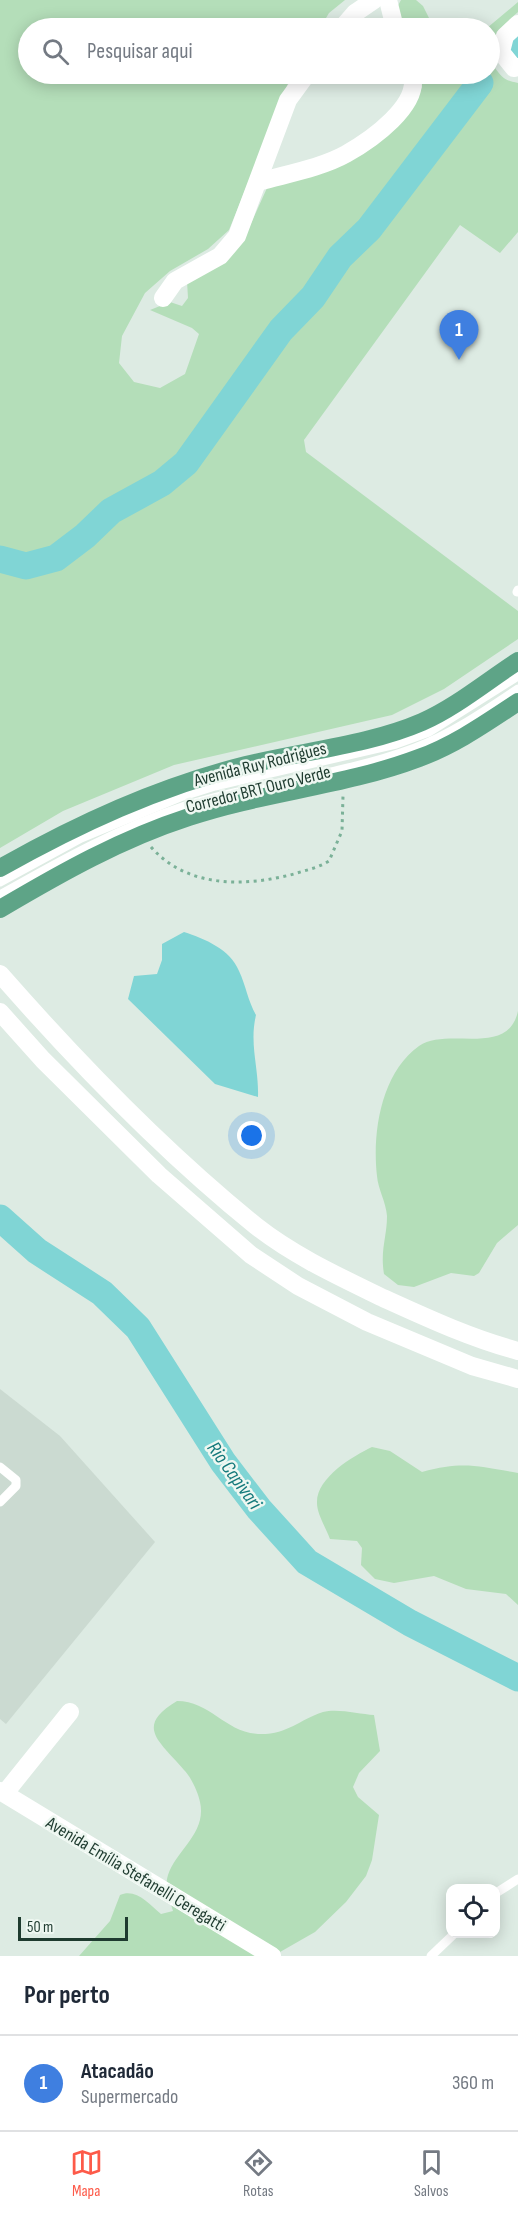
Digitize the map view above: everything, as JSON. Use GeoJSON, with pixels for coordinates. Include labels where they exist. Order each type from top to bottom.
{"type":"FeatureCollection","features":[{"type":"Feature","properties":{"kind":"main road","name":"Avenida Ruy Rodrigues"},"geometry":{"type":"LineString","coordinates":[[0,868],[84,823],[176,786],[246,765],[393,732],[416,724],[439,713],[518,661]]}},
{"type":"Feature","properties":{"kind":"main road","name":"Avenida Ruy Rodrigues"},"geometry":{"type":"LineString","coordinates":[[0,909],[93,856],[143,834],[222,807],[400,765],[436,752],[518,702]]}},
{"type":"Feature","properties":{"kind":"street"},"geometry":{"type":"LineString","coordinates":[[351,18],[374,0]]}},
{"type":"Feature","properties":{"kind":"street"},"geometry":{"type":"LineString","coordinates":[[388,0],[392,18]]}},
{"type":"Feature","properties":{"kind":"street"},"geometry":{"type":"LineString","coordinates":[[518,24],[505,36],[501,52],[514,68],[518,67]]}},
{"type":"Feature","properties":{"kind":"street"},"geometry":{"type":"LineString","coordinates":[[163,298],[175,281],[220,256],[237,236],[288,100],[300,84]]}},
{"type":"Feature","properties":{"kind":"street"},"geometry":{"type":"LineString","coordinates":[[258,182],[346,154],[391,120],[408,103],[415,84]]}},
{"type":"Feature","properties":{"kind":"street"},"geometry":{"type":"LineString","coordinates":[[0,974],[75,1059],[172,1152],[258,1227],[333,1275],[481,1341],[518,1351]]}},
{"type":"Feature","properties":{"kind":"street"},"geometry":{"type":"LineString","coordinates":[[0,1012],[43,1060],[168,1182],[251,1255],[367,1322],[472,1366],[518,1378]]}},
{"type":"Feature","properties":{"kind":"street"},"geometry":{"type":"LineString","coordinates":[[324,1299],[333,1275]]}},
{"type":"Feature","properties":{"kind":"street"},"geometry":{"type":"LineString","coordinates":[[472,1366],[481,1341]]}},
{"type":"Feature","properties":{"kind":"street"},"geometry":{"type":"LineString","coordinates":[[2,1792],[70,1712]]}},
{"type":"Feature","properties":{"kind":"street","name":"Avenida Emília Stefanelli Ceregatti"},"geometry":{"type":"LineString","coordinates":[[2,1792],[272,1956]]}},
{"type":"Feature","properties":{"kind":"lane","name":"Corredor BRT Ouro Verde"},"geometry":{"type":"LineString","coordinates":[[0,882],[81,838],[180,797],[421,735],[445,724],[518,676]]}},
{"type":"Feature","properties":{"kind":"lane","name":"Corredor BRT Ouro Verde"},"geometry":{"type":"LineString","coordinates":[[0,895],[88,846],[152,818],[219,796],[397,754],[423,745],[464,724],[518,689]]}},
{"type":"Feature","properties":{"kind":"lane"},"geometry":{"type":"LineString","coordinates":[[0,1467],[16,1480],[16,1485],[0,1502]]}},
{"type":"Feature","properties":{"kind":"lane"},"geometry":{"type":"LineString","coordinates":[[500,1890],[518,1879]]}},
{"type":"Feature","properties":{"kind":"lane"},"geometry":{"type":"LineString","coordinates":[[432,1956],[450,1938]]}},
{"type":"Feature","properties":{"kind":"path"},"geometry":{"type":"LineString","coordinates":[[143,834],[150,846],[167,864],[211,881],[252,882],[304,871],[323,865],[335,854],[342,831],[344,801],[339,780]]}},
{"type":"Feature","properties":{"kind":"shaded area"},"geometry":{"type":"Polygon","coordinates":[[[0,1389],[60,1436],[155,1542],[6,1724],[0,1719],[0,1389]]]}},
{"type":"Feature","properties":{"kind":"green space"},"geometry":{"type":"Polygon","coordinates":[[[0,0],[345,0],[326,18],[18,18],[18,84],[288,84],[229,230],[208,249],[170,271],[145,293],[122,336],[119,363],[134,382],[160,388],[185,374],[199,334],[192,328],[150,310],[170,302],[182,306],[188,298],[187,281],[248,230],[267,188],[412,108],[422,87],[421,84],[500,84],[500,74],[507,80],[518,83],[518,232],[500,253],[460,225],[304,440],[306,452],[518,611],[518,639],[444,689],[392,715],[174,765],[63,811],[0,848],[0,0]]]}},
{"type":"Feature","properties":{"kind":"green space"},"geometry":{"type":"Polygon","coordinates":[[[401,0],[416,0],[423,6],[429,18],[397,18],[395,11],[401,0]]]}},
{"type":"Feature","properties":{"kind":"green space"},"geometry":{"type":"Polygon","coordinates":[[[518,2],[518,12],[500,30],[499,18],[518,2]]]}},
{"type":"Feature","properties":{"kind":"green space"},"geometry":{"type":"Polygon","coordinates":[[[518,1011],[518,1225],[497,1243],[479,1273],[474,1276],[451,1273],[414,1287],[398,1285],[384,1274],[383,1258],[387,1216],[378,1181],[376,1159],[378,1123],[388,1088],[406,1058],[419,1046],[431,1041],[476,1039],[502,1033],[512,1025],[518,1011]]]}},
{"type":"Feature","properties":{"kind":"green space"},"geometry":{"type":"Polygon","coordinates":[[[372,1447],[390,1451],[422,1472],[460,1466],[518,1473],[518,1605],[506,1594],[466,1589],[434,1576],[394,1583],[375,1579],[361,1565],[362,1548],[357,1541],[330,1539],[318,1512],[318,1494],[322,1485],[337,1469],[372,1447]]]}},
{"type":"Feature","properties":{"kind":"green space"},"geometry":{"type":"Polygon","coordinates":[[[177,1701],[199,1706],[236,1728],[258,1734],[285,1730],[314,1715],[329,1711],[374,1715],[380,1751],[359,1773],[353,1787],[358,1797],[379,1815],[372,1860],[366,1876],[346,1902],[315,1932],[273,1956],[79,1956],[110,1921],[120,1895],[126,1893],[137,1895],[161,1914],[173,1911],[167,1889],[168,1875],[195,1832],[201,1813],[199,1798],[192,1781],[155,1735],[156,1719],[177,1701]]]}},
{"type":"Feature","properties":{"kind":"water"},"geometry":{"type":"Polygon","coordinates":[[[184,932],[223,951],[235,963],[239,971],[256,1015],[254,1046],[258,1097],[215,1084],[128,999],[134,976],[157,974],[162,960],[162,944],[184,932]]]}},
{"type":"Feature","properties":{"kind":"waterway"},"geometry":{"type":"LineString","coordinates":[[514,49],[518,46]]}},
{"type":"Feature","properties":{"kind":"waterway"},"geometry":{"type":"LineString","coordinates":[[0,559],[26,566],[56,558],[85,536],[111,511],[162,483],[186,463],[281,330],[313,297],[340,257],[369,229],[479,84]]}},
{"type":"Feature","properties":{"kind":"waterway","name":"Rio Capivari"},"geometry":{"type":"LineString","coordinates":[[0,1218],[37,1251],[102,1293],[138,1328],[223,1462],[259,1509],[307,1562],[410,1623],[518,1678]]}},
{"type":"Feature","properties":{"kind":"place","name":"Atacadão"},"geometry":{"type":"Point","coordinates":[459,360]}}]}
